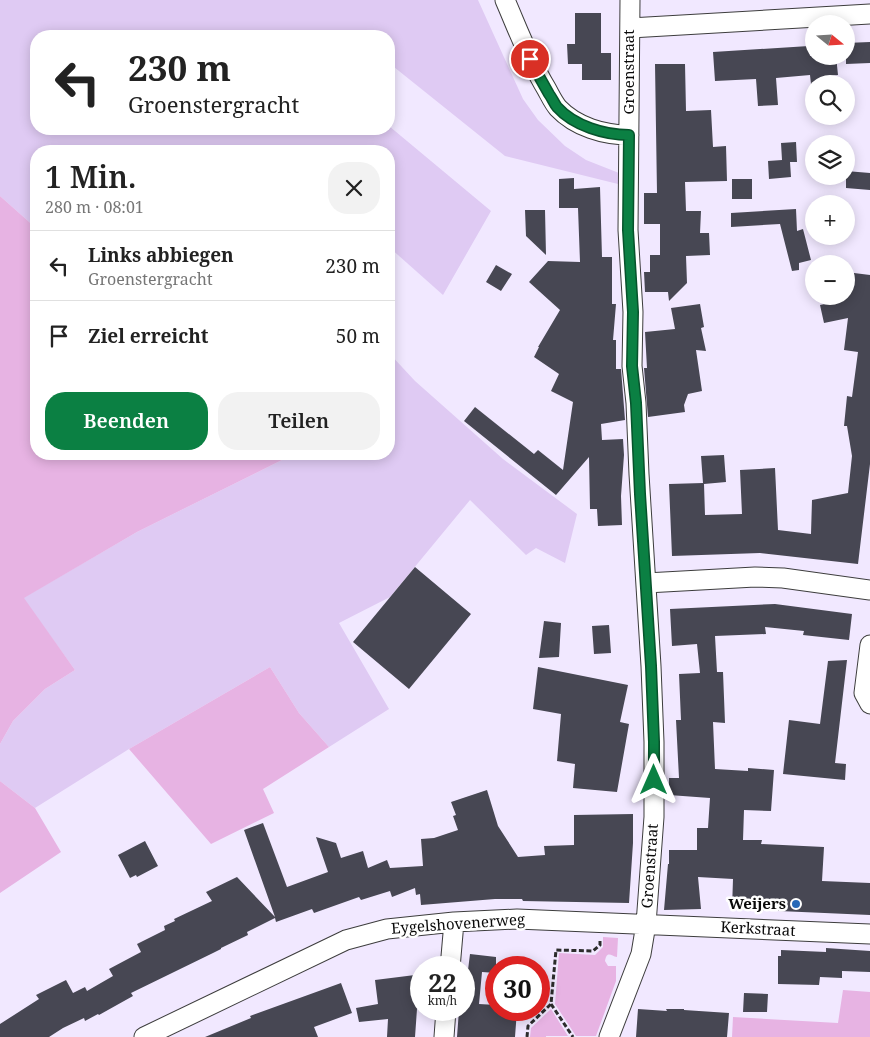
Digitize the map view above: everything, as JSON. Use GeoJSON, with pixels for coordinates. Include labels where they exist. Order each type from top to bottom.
{"type":"FeatureCollection","features":[{"type":"Feature","properties":{"kind":"street"},"geometry":{"type":"LineString","coordinates":[[505,0],[536,72],[557,106],[566,115],[592,128],[605,133],[629,135]]}},
{"type":"Feature","properties":{"kind":"street","name":"Groenstraat"},"geometry":{"type":"LineString","coordinates":[[610,1037],[641,954],[646,924],[654,817],[654,742],[636,403],[632,366],[633,312],[628,230],[630,0]]}},
{"type":"Feature","properties":{"kind":"street"},"geometry":{"type":"LineString","coordinates":[[630,28],[870,14]]}},
{"type":"Feature","properties":{"kind":"street"},"geometry":{"type":"LineString","coordinates":[[646,584],[783,578],[870,590]]}},
{"type":"Feature","properties":{"kind":"street"},"geometry":{"type":"LineString","coordinates":[[870,645],[864,693],[870,704]]}},
{"type":"Feature","properties":{"kind":"street","name":"Eygelshovenerweg"},"geometry":{"type":"LineString","coordinates":[[144,1037],[346,940],[387,929],[517,918],[646,924]]}},
{"type":"Feature","properties":{"kind":"street"},"geometry":{"type":"LineString","coordinates":[[451,956],[454,922]]}},
{"type":"Feature","properties":{"kind":"street","name":"Kerkstraat"},"geometry":{"type":"LineString","coordinates":[[646,924],[870,934]]}},
{"type":"Feature","properties":{"kind":"street"},"geometry":{"type":"LineString","coordinates":[[444,1037],[445,1021]]}},
{"type":"Feature","properties":{"kind":"path"},"geometry":{"type":"LineString","coordinates":[[572,1037],[551,1004],[556,950],[593,951],[600,945],[601,922]]}},
{"type":"Feature","properties":{"kind":"path"},"geometry":{"type":"LineString","coordinates":[[527,1037],[528,1026],[551,1004]]}},
{"type":"Feature","properties":{"kind":"shaded area"},"geometry":{"type":"Polygon","coordinates":[[[0,0],[478,0],[523,99],[538,120],[565,146],[586,160],[619,173],[618,184],[505,156],[395,68],[395,30],[30,30],[30,135],[395,135],[395,131],[491,211],[443,295],[395,252],[395,145],[30,145],[30,223],[0,196],[0,0]]]}},
{"type":"Feature","properties":{"kind":"shaded area"},"geometry":{"type":"Polygon","coordinates":[[[0,196],[30,223],[30,460],[282,460],[137,532],[24,598],[75,670],[45,689],[13,721],[0,744],[0,196]]]}},
{"type":"Feature","properties":{"kind":"shaded area"},"geometry":{"type":"Polygon","coordinates":[[[395,359],[415,381],[503,459],[577,514],[565,563],[536,548],[526,555],[470,500],[390,597],[339,623],[389,709],[329,747],[299,713],[270,667],[129,749],[35,808],[0,781],[0,744],[13,721],[45,689],[75,670],[23,598],[137,532],[282,460],[395,460],[395,359]]]}},
{"type":"Feature","properties":{"kind":"shaded area"},"geometry":{"type":"Polygon","coordinates":[[[270,667],[299,713],[329,747],[263,789],[274,813],[211,844],[129,749],[270,667]]]}},
{"type":"Feature","properties":{"kind":"shaded area"},"geometry":{"type":"Polygon","coordinates":[[[0,781],[35,808],[61,852],[0,893],[0,781]]]}},
{"type":"Feature","properties":{"kind":"shaded area"},"geometry":{"type":"Polygon","coordinates":[[[603,937],[618,938],[617,957],[610,954],[605,961],[608,966],[616,966],[616,981],[596,1036],[576,1036],[555,1004],[559,953],[595,955],[603,947],[603,937]]]}},
{"type":"Feature","properties":{"kind":"shaded area"},"geometry":{"type":"Polygon","coordinates":[[[843,990],[870,992],[870,1037],[732,1037],[733,1017],[838,1023],[843,990]]]}},
{"type":"Feature","properties":{"kind":"shaded area"},"geometry":{"type":"Polygon","coordinates":[[[550,1010],[568,1036],[530,1037],[531,1028],[538,1021],[550,1021],[550,1010]]]}},
{"type":"Feature","properties":{"kind":"building"},"geometry":{"type":"Polygon","coordinates":[[[575,13],[601,13],[601,53],[611,53],[611,80],[582,80],[582,64],[568,64],[567,44],[575,44],[575,13]]]}},
{"type":"Feature","properties":{"kind":"building"},"geometry":{"type":"Polygon","coordinates":[[[870,42],[870,63],[855,64],[855,43],[870,42]]]}},
{"type":"Feature","properties":{"kind":"building"},"geometry":{"type":"Polygon","coordinates":[[[805,46],[805,65],[837,65],[838,75],[805,75],[776,78],[778,105],[758,106],[756,79],[715,81],[713,52],[805,46]]]}},
{"type":"Feature","properties":{"kind":"building"},"geometry":{"type":"Polygon","coordinates":[[[655,64],[685,64],[686,111],[711,110],[713,147],[726,146],[727,181],[685,182],[686,211],[701,211],[700,233],[709,233],[710,255],[686,256],[687,283],[669,301],[668,292],[645,292],[644,272],[650,272],[650,255],[660,255],[660,224],[644,224],[644,193],[657,193],[655,64]]]}},
{"type":"Feature","properties":{"kind":"building"},"geometry":{"type":"Polygon","coordinates":[[[796,142],[797,162],[790,162],[791,177],[769,179],[768,161],[782,160],[781,143],[796,142]]]}},
{"type":"Feature","properties":{"kind":"building"},"geometry":{"type":"Polygon","coordinates":[[[855,172],[870,173],[870,190],[846,188],[846,185],[855,185],[855,172]]]}},
{"type":"Feature","properties":{"kind":"building"},"geometry":{"type":"Polygon","coordinates":[[[574,178],[574,189],[600,187],[602,257],[612,257],[612,304],[616,304],[613,340],[616,340],[616,369],[621,369],[625,420],[601,424],[602,440],[623,439],[622,525],[598,526],[597,509],[590,509],[589,457],[556,495],[464,421],[475,407],[534,454],[538,450],[563,470],[573,402],[551,391],[559,374],[534,357],[560,310],[529,282],[548,261],[580,262],[578,208],[559,208],[559,179],[574,178]]]}},
{"type":"Feature","properties":{"kind":"building"},"geometry":{"type":"Polygon","coordinates":[[[732,179],[752,179],[752,199],[732,199],[732,179]]]}},
{"type":"Feature","properties":{"kind":"building"},"geometry":{"type":"Polygon","coordinates":[[[796,209],[797,231],[803,229],[805,245],[807,245],[810,255],[805,255],[805,262],[799,263],[799,270],[792,271],[780,224],[731,227],[731,213],[796,209]]]}},
{"type":"Feature","properties":{"kind":"building"},"geometry":{"type":"Polygon","coordinates":[[[525,210],[545,210],[546,255],[526,236],[525,210]]]}},
{"type":"Feature","properties":{"kind":"building"},"geometry":{"type":"Polygon","coordinates":[[[496,265],[512,274],[501,291],[486,282],[496,265]]]}},
{"type":"Feature","properties":{"kind":"building"},"geometry":{"type":"Polygon","coordinates":[[[855,273],[870,275],[870,464],[858,564],[760,553],[672,556],[669,484],[703,483],[701,456],[724,455],[726,482],[704,484],[705,515],[742,514],[740,470],[775,468],[778,530],[811,534],[812,500],[848,493],[852,456],[847,426],[844,426],[847,396],[852,397],[858,352],[844,350],[848,318],[824,323],[820,305],[855,305],[855,273]]]}},
{"type":"Feature","properties":{"kind":"building"},"geometry":{"type":"Polygon","coordinates":[[[700,304],[704,327],[701,328],[706,351],[696,350],[702,391],[688,394],[684,405],[685,412],[648,417],[644,368],[647,368],[645,332],[675,329],[671,308],[700,304]]]}},
{"type":"Feature","properties":{"kind":"building"},"geometry":{"type":"Polygon","coordinates":[[[415,567],[471,614],[409,689],[353,642],[415,567]]]}},
{"type":"Feature","properties":{"kind":"building"},"geometry":{"type":"Polygon","coordinates":[[[775,604],[852,614],[849,640],[803,635],[804,631],[765,627],[766,634],[715,636],[717,672],[723,672],[725,723],[713,722],[715,769],[748,771],[748,768],[774,770],[771,811],[744,810],[743,840],[762,840],[761,844],[824,847],[822,881],[870,883],[870,915],[732,909],[733,879],[698,877],[701,909],[664,910],[669,850],[697,850],[697,828],[708,828],[710,798],[669,795],[669,778],[679,778],[676,720],[681,720],[679,674],[700,673],[697,644],[672,646],[670,609],[775,604]]]}},
{"type":"Feature","properties":{"kind":"building"},"geometry":{"type":"Polygon","coordinates":[[[544,621],[561,623],[559,657],[539,658],[544,621]]]}},
{"type":"Feature","properties":{"kind":"building"},"geometry":{"type":"Polygon","coordinates":[[[609,625],[611,653],[594,654],[592,626],[609,625]]]}},
{"type":"Feature","properties":{"kind":"building"},"geometry":{"type":"Polygon","coordinates":[[[847,660],[835,763],[846,764],[845,780],[783,774],[789,720],[820,724],[828,661],[847,660]]]}},
{"type":"Feature","properties":{"kind":"building"},"geometry":{"type":"Polygon","coordinates":[[[538,667],[628,685],[620,722],[629,724],[617,792],[573,788],[575,764],[557,761],[561,714],[533,709],[538,667]]]}},
{"type":"Feature","properties":{"kind":"building"},"geometry":{"type":"Polygon","coordinates":[[[487,790],[498,826],[518,857],[545,855],[544,846],[574,845],[574,815],[633,814],[629,903],[495,899],[421,905],[420,894],[416,895],[415,888],[392,897],[390,891],[361,900],[359,897],[314,913],[312,909],[276,922],[275,918],[247,932],[248,935],[131,993],[133,996],[99,1015],[85,1021],[84,1018],[49,1037],[0,1037],[0,1024],[39,999],[36,995],[66,980],[73,993],[85,987],[87,991],[113,976],[109,969],[141,952],[137,944],[165,930],[164,926],[175,921],[174,919],[212,901],[206,892],[237,877],[275,917],[244,830],[263,823],[287,887],[328,872],[316,837],[336,843],[341,858],[363,851],[368,868],[387,860],[390,868],[423,866],[421,839],[434,838],[458,830],[453,816],[456,815],[451,802],[487,790]]]}},
{"type":"Feature","properties":{"kind":"building"},"geometry":{"type":"Polygon","coordinates":[[[145,841],[158,866],[137,877],[136,875],[130,878],[118,855],[145,841]]]}},
{"type":"Feature","properties":{"kind":"building"},"geometry":{"type":"Polygon","coordinates":[[[826,948],[870,951],[870,972],[842,971],[842,978],[820,977],[819,985],[778,984],[778,956],[781,956],[781,950],[826,952],[826,948]]]}},
{"type":"Feature","properties":{"kind":"building"},"geometry":{"type":"Polygon","coordinates":[[[470,954],[487,956],[485,956],[485,972],[482,972],[479,1004],[485,1004],[485,1021],[516,1021],[515,1037],[457,1037],[458,1021],[475,1021],[475,956],[470,956],[470,954]]]}},
{"type":"Feature","properties":{"kind":"building"},"geometry":{"type":"Polygon","coordinates":[[[410,976],[410,1021],[416,1021],[415,1037],[387,1037],[388,1019],[359,1022],[356,1008],[378,1004],[375,980],[410,976]]]}},
{"type":"Feature","properties":{"kind":"building"},"geometry":{"type":"Polygon","coordinates":[[[341,983],[352,1013],[314,1027],[318,1037],[205,1037],[251,1018],[250,1016],[341,983]]]}},
{"type":"Feature","properties":{"kind":"building"},"geometry":{"type":"Polygon","coordinates":[[[744,993],[768,994],[767,1012],[743,1012],[744,993]]]}},
{"type":"Feature","properties":{"kind":"building"},"geometry":{"type":"Polygon","coordinates":[[[638,1009],[667,1011],[666,1009],[684,1009],[729,1013],[727,1037],[636,1037],[638,1009]]]}},
{"type":"Feature","properties":{"kind":"place","name":"Weijers"},"geometry":{"type":"Point","coordinates":[796,904]}},
{"type":"Feature","properties":{"kind":"route"},"geometry":{"type":"LineString","coordinates":[[530,59],[557,106],[566,115],[605,133],[629,135],[628,230],[633,312],[632,366],[636,403],[651,666],[654,780]]}}]}
